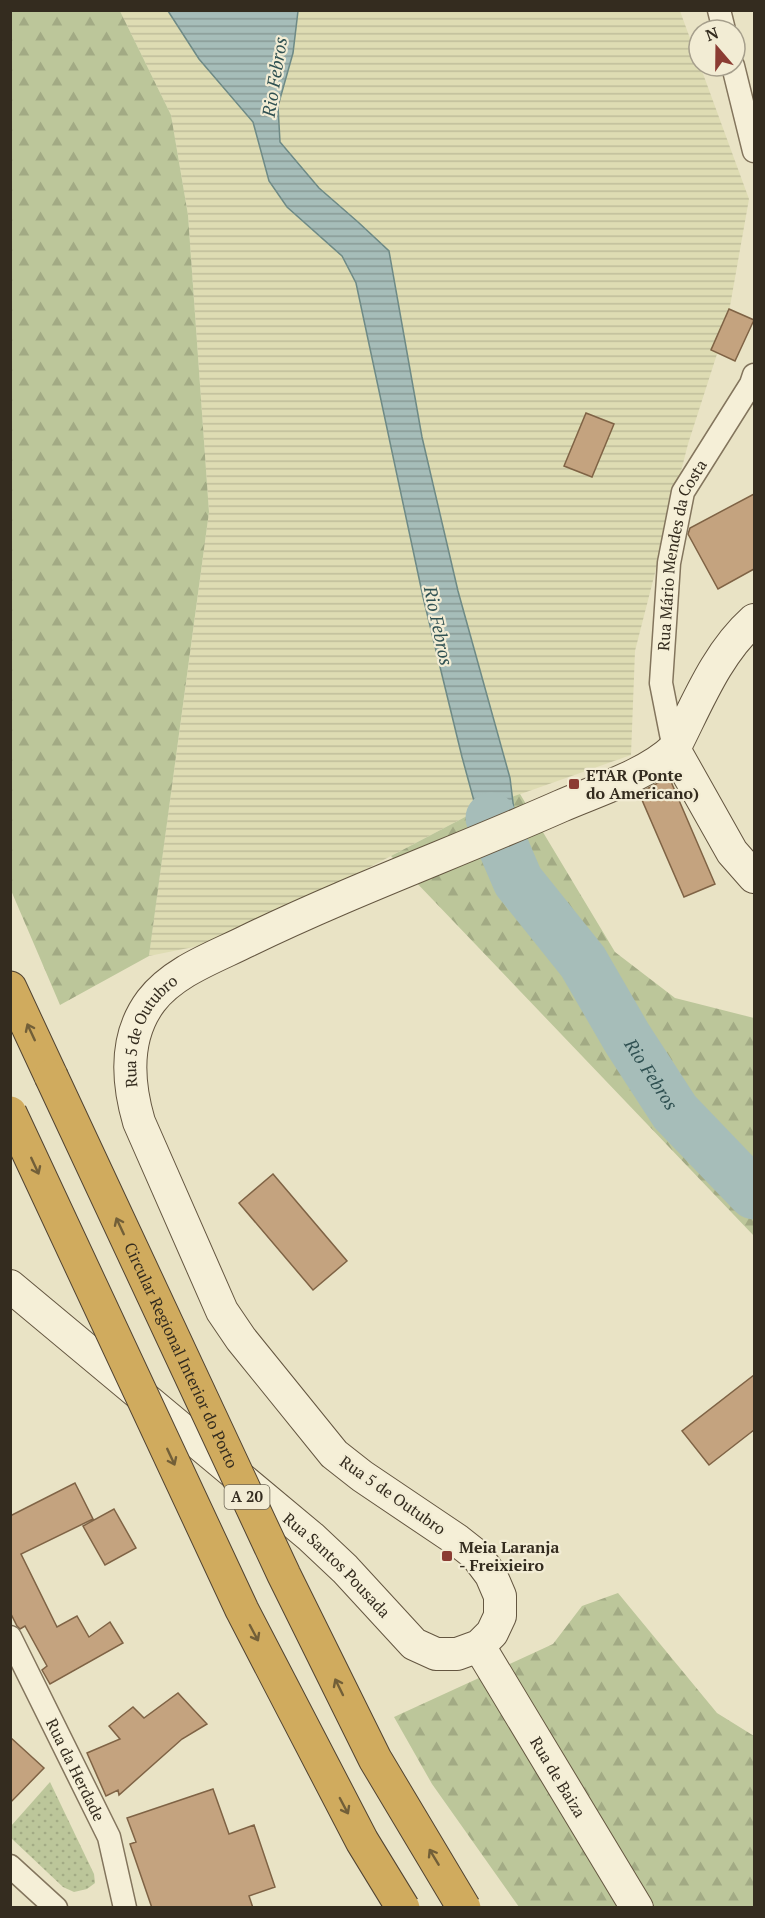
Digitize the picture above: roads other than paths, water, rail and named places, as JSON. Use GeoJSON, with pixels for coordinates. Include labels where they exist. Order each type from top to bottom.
{"type":"FeatureCollection","features":[{"type":"Feature","properties":{"kind":"highway","name":"Circular Regional Interior do Porto"},"geometry":{"type":"LineString","coordinates":[[10,988],[254,1512],[375,1759],[464,1908]]}},
{"type":"Feature","properties":{"kind":"highway"},"geometry":{"type":"LineString","coordinates":[[10,1113],[242,1610],[362,1841],[403,1908]]}},
{"type":"Feature","properties":{"kind":"street"},"geometry":{"type":"LineString","coordinates":[[736,78],[754,151]]}},
{"type":"Feature","properties":{"kind":"street","name":"Rua Mário Mendes da Costa"},"geometry":{"type":"LineString","coordinates":[[674,749],[661,683],[669,563],[683,492],[751,384],[754,375]]}},
{"type":"Feature","properties":{"kind":"street","name":"Rua 5 de Outubro"},"geometry":{"type":"LineString","coordinates":[[479,1646],[492,1633],[500,1616],[500,1596],[491,1575],[476,1555],[334,1454],[236,1332],[215,1297],[139,1122],[131,1095],[129,1068],[132,1043],[139,1021],[152,1000],[172,982],[198,965],[290,920],[522,823],[643,770],[665,758],[674,749],[725,651],[738,634],[754,620]]}},
{"type":"Feature","properties":{"kind":"street"},"geometry":{"type":"LineString","coordinates":[[674,749],[732,852],[754,877]]}},
{"type":"Feature","properties":{"kind":"street","name":"Rua Santos Pousada"},"geometry":{"type":"LineString","coordinates":[[10,1286],[311,1537],[345,1569],[414,1644],[436,1654],[457,1654],[479,1646]]}},
{"type":"Feature","properties":{"kind":"street","name":"Rua da Herdade"},"geometry":{"type":"LineString","coordinates":[[10,1637],[109,1837],[125,1908]]}},
{"type":"Feature","properties":{"kind":"street","name":"Rua de Baiza"},"geometry":{"type":"LineString","coordinates":[[479,1646],[637,1908]]}},
{"type":"Feature","properties":{"kind":"street"},"geometry":{"type":"LineString","coordinates":[[10,1866],[57,1908]]}},
{"type":"Feature","properties":{"kind":"water"},"geometry":{"type":"Polygon","coordinates":[[[168,11],[298,11],[293,53],[278,106],[280,142],[319,188],[389,251],[422,437],[458,591],[510,778],[521,868],[518,881],[508,876],[477,812],[462,757],[423,597],[356,283],[342,256],[287,207],[269,181],[253,122],[199,59],[168,11]]]}},
{"type":"Feature","properties":{"kind":"waterway","name":"Rio Febros"},"geometry":{"type":"LineString","coordinates":[[491,818],[518,881],[583,962],[627,1038],[675,1112],[754,1194]]}},
{"type":"Feature","properties":{"kind":"place","name":"ETAR (Ponte do Americano)"},"geometry":{"type":"Point","coordinates":[574,784]}},
{"type":"Feature","properties":{"kind":"place","name":"Meia Laranja - Freixieiro"},"geometry":{"type":"Point","coordinates":[447,1556]}}]}
